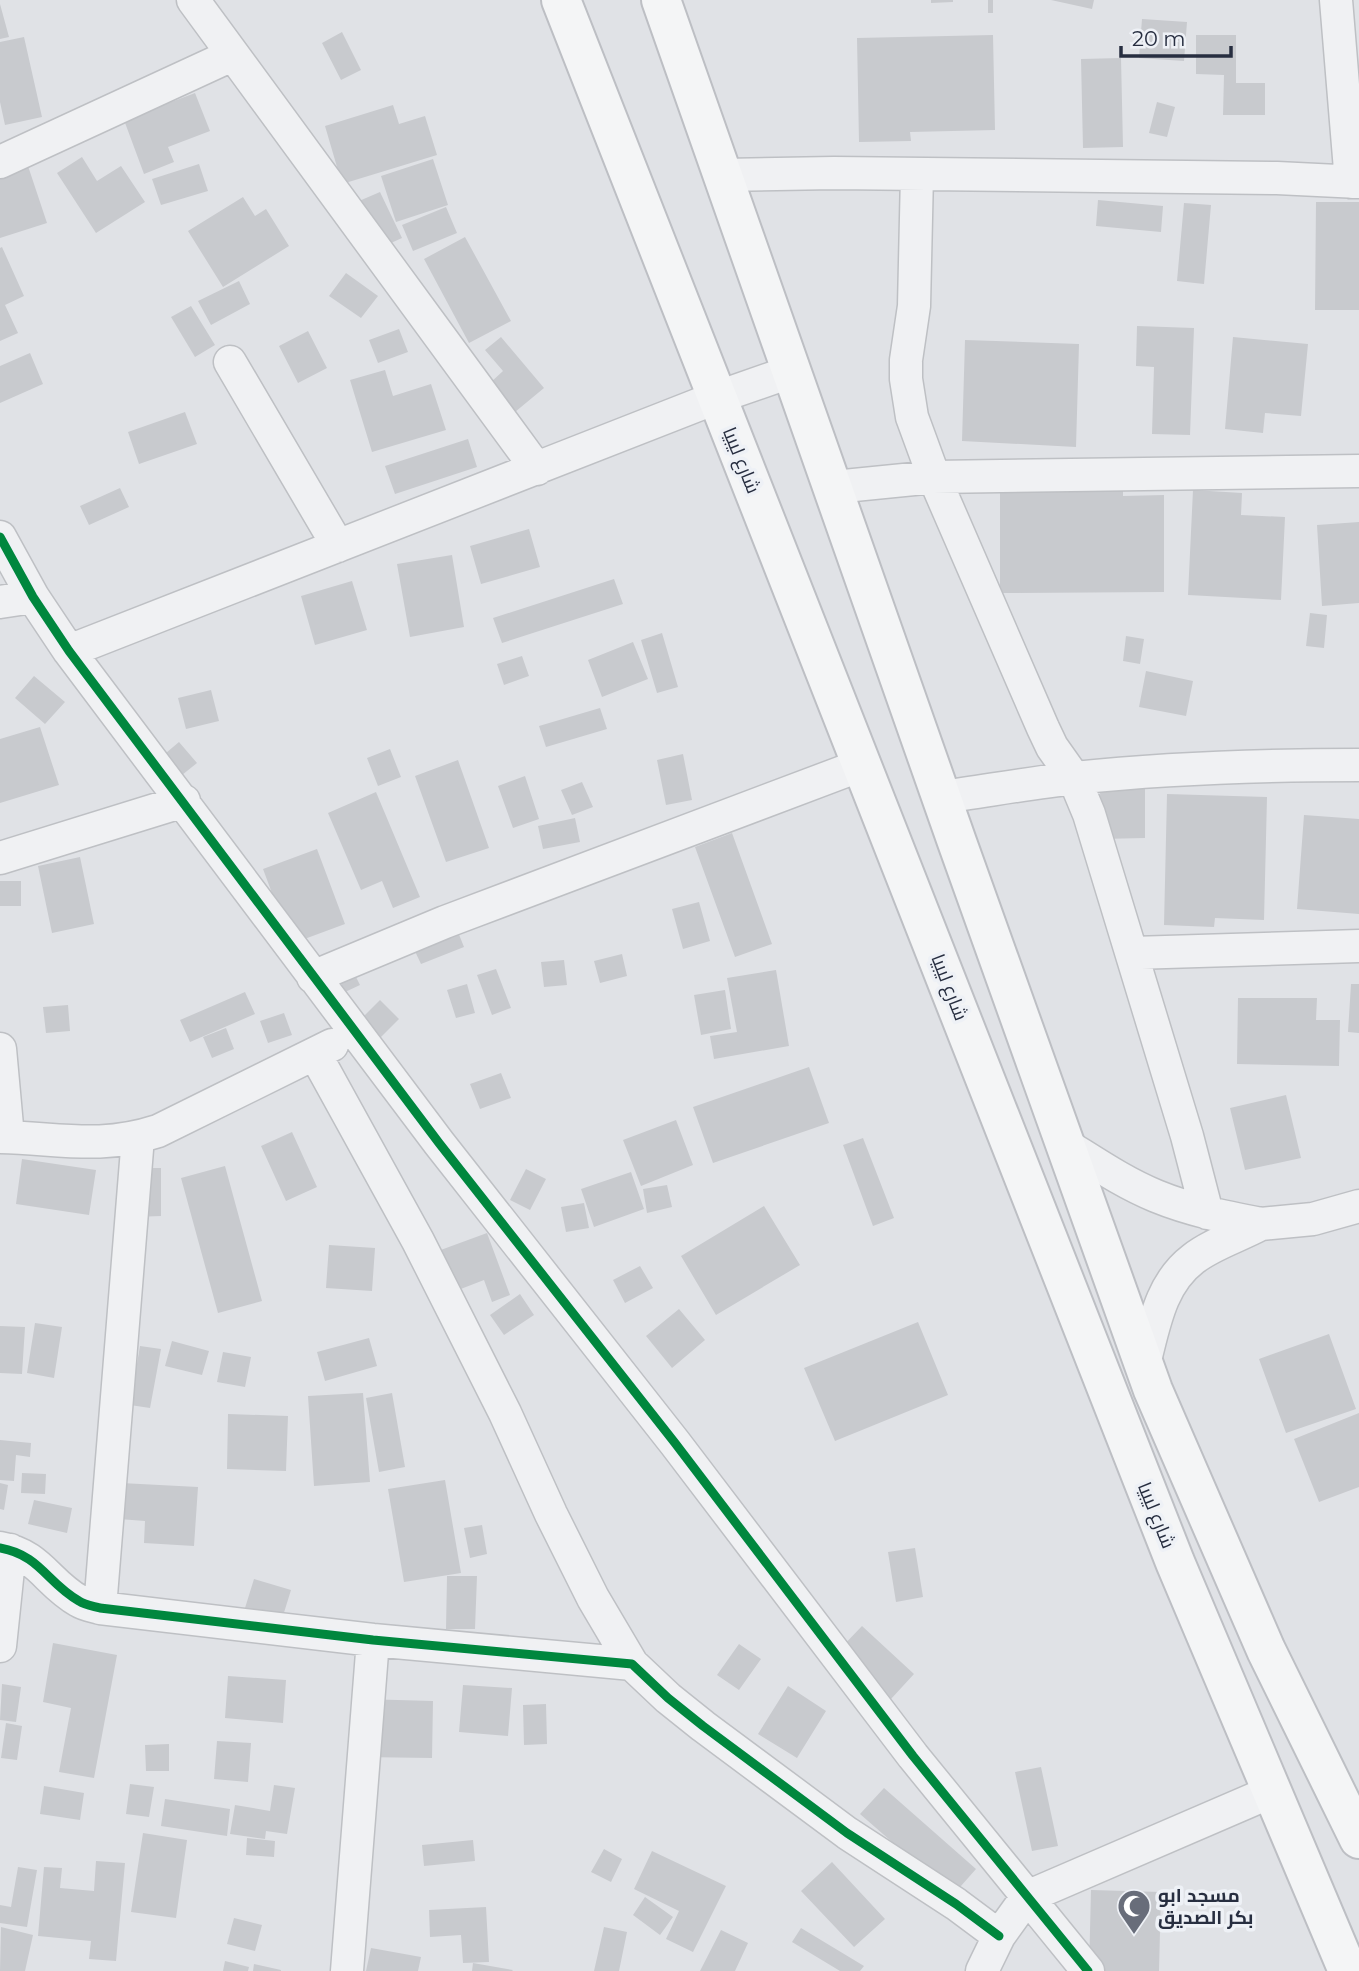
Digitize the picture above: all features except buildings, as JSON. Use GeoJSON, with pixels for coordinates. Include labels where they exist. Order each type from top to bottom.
{"type":"FeatureCollection","features":[{"type":"Feature","properties":{"kind":"main road","name":"شارع ليبيا"},"geometry":{"type":"LineString","coordinates":[[561,0],[1170,1549],[1348,1971]]}},
{"type":"Feature","properties":{"kind":"main road"},"geometry":{"type":"LineString","coordinates":[[662,0],[1153,1390],[1266,1650],[1359,1839]]}},
{"type":"Feature","properties":{"kind":"street"},"geometry":{"type":"LineString","coordinates":[[193,0],[537,470]]}},
{"type":"Feature","properties":{"kind":"street"},"geometry":{"type":"LineString","coordinates":[[724,175],[834,173],[1277,178],[1355,182],[1336,0]]}},
{"type":"Feature","properties":{"kind":"street"},"geometry":{"type":"LineString","coordinates":[[0,162],[232,55]]}},
{"type":"Feature","properties":{"kind":"street"},"geometry":{"type":"LineString","coordinates":[[917,174],[915,288],[906,359],[906,379],[915,426],[934,477],[1043,728],[1052,747],[1074,778],[1089,814],[1188,1136],[1206,1213]]}},
{"type":"Feature","properties":{"kind":"street"},"geometry":{"type":"LineString","coordinates":[[230,362],[338,546]]}},
{"type":"Feature","properties":{"kind":"street"},"geometry":{"type":"LineString","coordinates":[[69,651],[718,397],[793,371]]}},
{"type":"Feature","properties":{"kind":"street"},"geometry":{"type":"LineString","coordinates":[[834,487],[934,477],[1359,471]]}},
{"type":"Feature","properties":{"kind":"street"},"geometry":{"type":"LineString","coordinates":[[0,537],[33,597],[69,651],[184,801],[354,1032],[675,1443],[913,1756],[1088,1971]]}},
{"type":"Feature","properties":{"kind":"street"},"geometry":{"type":"LineString","coordinates":[[0,602],[33,597]]}},
{"type":"Feature","properties":{"kind":"street"},"geometry":{"type":"LineString","coordinates":[[313,977],[445,922],[863,764]]}},
{"type":"Feature","properties":{"kind":"street"},"geometry":{"type":"LineString","coordinates":[[942,797],[1074,778],[1209,768],[1359,765]]}},
{"type":"Feature","properties":{"kind":"street"},"geometry":{"type":"LineString","coordinates":[[0,858],[184,801]]}},
{"type":"Feature","properties":{"kind":"street"},"geometry":{"type":"LineString","coordinates":[[1133,953],[1359,946]]}},
{"type":"Feature","properties":{"kind":"street"},"geometry":{"type":"LineString","coordinates":[[0,1049],[4,1137],[87,1143],[138,1138],[158,1131],[354,1032]]}},
{"type":"Feature","properties":{"kind":"street"},"geometry":{"type":"LineString","coordinates":[[315,1054],[418,1241],[505,1413],[593,1598],[632,1664],[686,1712],[847,1833],[956,1904],[999,1936]]}},
{"type":"Feature","properties":{"kind":"street"},"geometry":{"type":"LineString","coordinates":[[100,1608],[138,1138]]}},
{"type":"Feature","properties":{"kind":"street"},"geometry":{"type":"LineString","coordinates":[[1066,1145],[1155,1196],[1206,1213],[1261,1224],[1313,1219],[1359,1206]]}},
{"type":"Feature","properties":{"kind":"street"},"geometry":{"type":"LineString","coordinates":[[1144,1364],[1168,1286],[1178,1273],[1194,1258],[1261,1224]]}},
{"type":"Feature","properties":{"kind":"street"},"geometry":{"type":"LineString","coordinates":[[0,1646],[5,1548],[28,1557],[65,1592],[81,1603],[100,1608],[373,1640],[632,1664]]}},
{"type":"Feature","properties":{"kind":"street"},"geometry":{"type":"LineString","coordinates":[[347,1971],[373,1640]]}},
{"type":"Feature","properties":{"kind":"street"},"geometry":{"type":"LineString","coordinates":[[982,1971],[999,1936],[1027,1897],[1273,1791]]}},
{"type":"Feature","properties":{"kind":"cycle path"},"geometry":{"type":"LineString","coordinates":[[0,537],[33,597],[69,651],[439,1143],[675,1443],[913,1756],[1088,1971]]}},
{"type":"Feature","properties":{"kind":"cycle path"},"geometry":{"type":"LineString","coordinates":[[0,1548],[25,1557],[68,1594],[84,1604],[100,1608],[373,1640],[632,1664],[703,1726],[847,1833],[956,1904],[999,1936]]}},
{"type":"Feature","properties":{"kind":"place","name":"مسجد ابو بكر الصديق"},"geometry":{"type":"Point","coordinates":[1134,1936]}}]}
